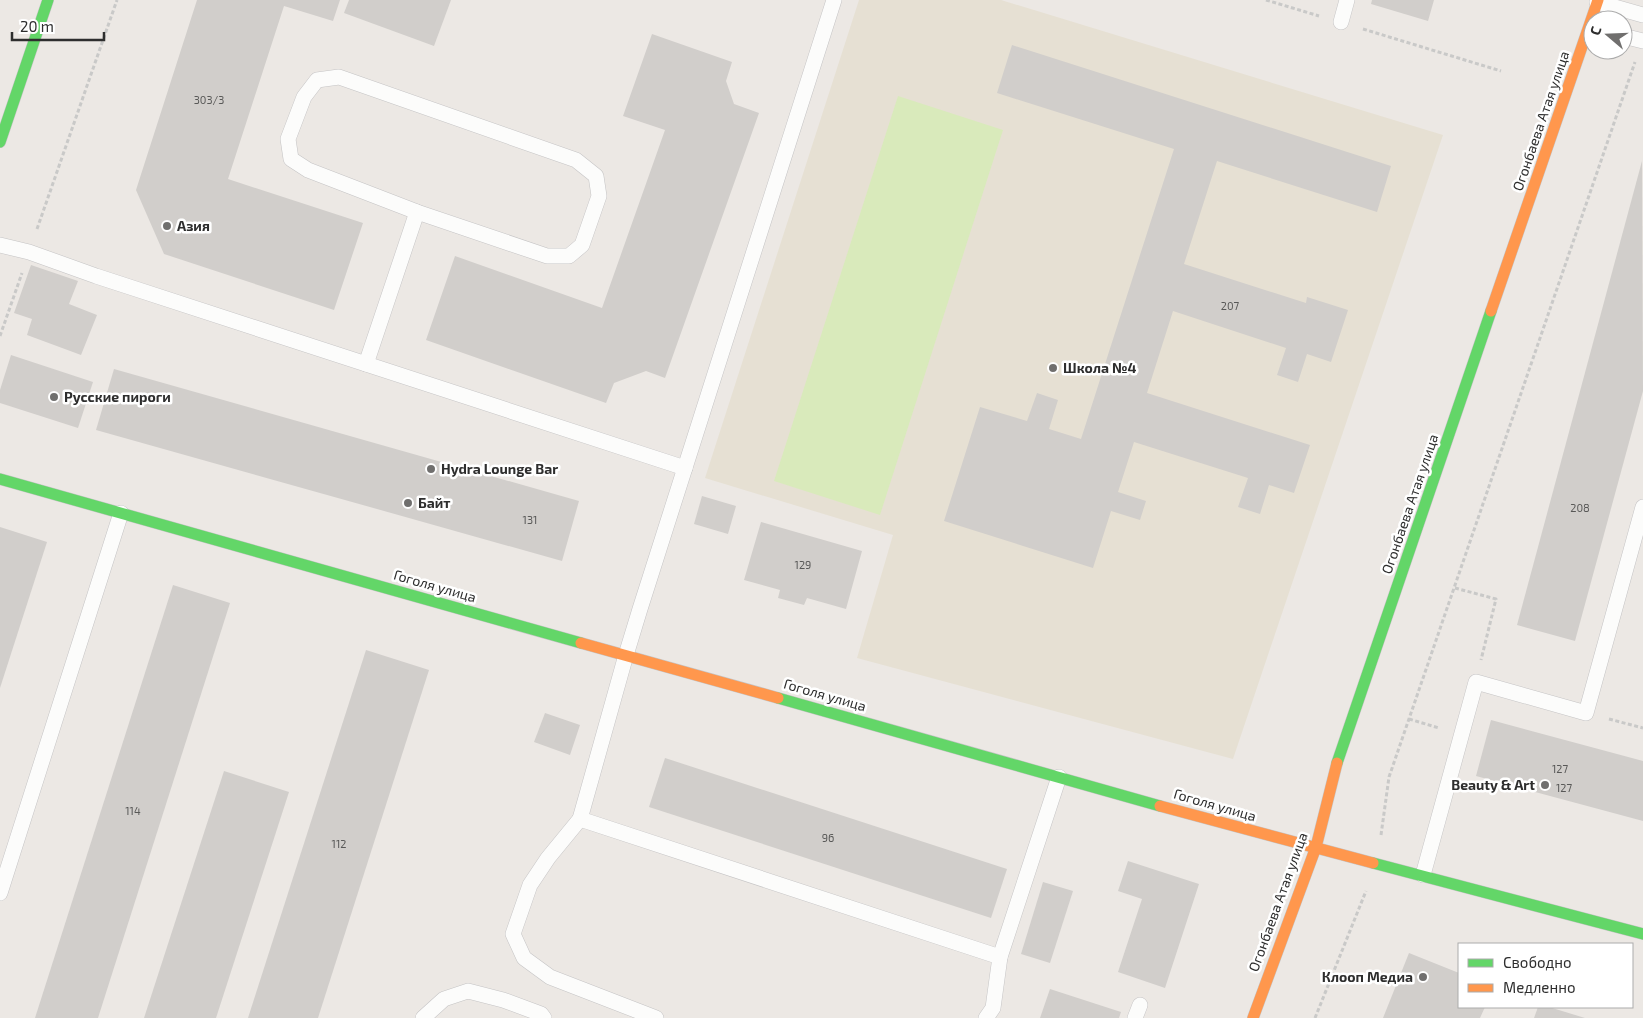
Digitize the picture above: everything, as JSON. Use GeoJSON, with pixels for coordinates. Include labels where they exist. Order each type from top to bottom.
{"type":"FeatureCollection","features":[{"type":"Feature","properties":{"kind":"street"},"geometry":{"type":"LineString","coordinates":[[0,142],[48,0]]}},
{"type":"Feature","properties":{"kind":"street","name":"Огонбаева Атая улица"},"geometry":{"type":"LineString","coordinates":[[1252,1018],[1316,847],[1333,774],[1583,51]]}},
{"type":"Feature","properties":{"kind":"street","name":"Гоголя улица"},"geometry":{"type":"LineString","coordinates":[[0,479],[1257,833],[1643,934]]}},
{"type":"Feature","properties":{"kind":"lane"},"geometry":{"type":"LineString","coordinates":[[656,1018],[550,977],[524,958],[513,934],[530,885],[548,858],[580,819],[626,655],[834,0]]}},
{"type":"Feature","properties":{"kind":"lane"},"geometry":{"type":"LineString","coordinates":[[1341,22],[1348,0]]}},
{"type":"Feature","properties":{"kind":"lane"},"geometry":{"type":"LineString","coordinates":[[1598,1],[1643,15]]}},
{"type":"Feature","properties":{"kind":"lane"},"geometry":{"type":"LineString","coordinates":[[339,77],[576,160],[596,176],[599,196],[582,244],[569,256],[547,256],[418,212],[308,170],[291,159],[288,139],[304,97],[317,80],[339,77]]}},
{"type":"Feature","properties":{"kind":"lane"},"geometry":{"type":"LineString","coordinates":[[366,364],[418,212]]}},
{"type":"Feature","properties":{"kind":"lane"},"geometry":{"type":"LineString","coordinates":[[0,245],[29,252],[96,276],[685,468]]}},
{"type":"Feature","properties":{"kind":"lane"},"geometry":{"type":"LineString","coordinates":[[1423,876],[1476,682],[1586,713],[1643,507]]}},
{"type":"Feature","properties":{"kind":"lane"},"geometry":{"type":"LineString","coordinates":[[0,893],[121,514]]}},
{"type":"Feature","properties":{"kind":"lane"},"geometry":{"type":"LineString","coordinates":[[986,1018],[993,1008],[1000,957],[1059,777]]}},
{"type":"Feature","properties":{"kind":"lane"},"geometry":{"type":"LineString","coordinates":[[580,819],[1000,957]]}},
{"type":"Feature","properties":{"kind":"lane"},"geometry":{"type":"LineString","coordinates":[[423,1018],[444,999],[468,991],[504,1000],[541,1014],[544,1018]]}},
{"type":"Feature","properties":{"kind":"path"},"geometry":{"type":"LineString","coordinates":[[0,336],[117,0]]}},
{"type":"Feature","properties":{"kind":"path"},"geometry":{"type":"LineString","coordinates":[[1266,0],[1501,70]]}},
{"type":"Feature","properties":{"kind":"path"},"geometry":{"type":"LineString","coordinates":[[1315,1018],[1377,864],[1389,777],[1643,41]]}},
{"type":"Feature","properties":{"kind":"path"},"geometry":{"type":"LineString","coordinates":[[1455,588],[1496,599],[1476,682]]}},
{"type":"Feature","properties":{"kind":"path"},"geometry":{"type":"LineString","coordinates":[[1586,713],[1643,728]]}},
{"type":"Feature","properties":{"kind":"path"},"geometry":{"type":"LineString","coordinates":[[1409,719],[1462,735]]}},
{"type":"Feature","properties":{"kind":"shaded area","name":"Школа №4"},"geometry":{"type":"Polygon","coordinates":[[[859,0],[1001,0],[1443,135],[1233,759],[857,658],[893,535],[705,478],[859,0]]]}},
{"type":"Feature","properties":{"kind":"green space"},"geometry":{"type":"Polygon","coordinates":[[[898,96],[1003,130],[880,515],[774,481],[898,96]]]}},
{"type":"Feature","properties":{"kind":"building"},"geometry":{"type":"Polygon","coordinates":[[[197,0],[340,0],[333,21],[284,6],[228,179],[363,223],[334,310],[164,254],[136,190],[197,0]]]}},
{"type":"Feature","properties":{"kind":"building"},"geometry":{"type":"Polygon","coordinates":[[[349,0],[451,0],[434,46],[344,13],[349,0]]]}},
{"type":"Feature","properties":{"kind":"building"},"geometry":{"type":"Polygon","coordinates":[[[1372,0],[1434,0],[1428,21],[1371,4],[1372,0]]]}},
{"type":"Feature","properties":{"kind":"building"},"geometry":{"type":"Polygon","coordinates":[[[652,34],[732,62],[726,81],[734,104],[759,113],[665,378],[646,371],[614,383],[606,403],[426,340],[455,256],[602,308],[665,130],[623,116],[652,34]]]}},
{"type":"Feature","properties":{"kind":"building"},"geometry":{"type":"Polygon","coordinates":[[[1012,45],[1391,166],[1377,212],[1217,161],[1184,264],[1306,303],[1307,297],[1348,310],[1331,362],[1307,354],[1298,382],[1277,375],[1286,348],[1173,311],[1147,393],[1310,445],[1294,493],[1269,485],[1260,514],[1238,507],[1248,478],[1134,442],[1118,492],[1146,501],[1140,520],[1111,511],[1093,568],[944,521],[980,407],[1027,421],[1037,393],[1058,400],[1049,429],[1081,439],[1174,149],[997,93],[1012,45]]]}},
{"type":"Feature","properties":{"kind":"building"},"geometry":{"type":"Polygon","coordinates":[[[1642,161],[1643,391],[1575,641],[1517,625],[1642,161]]]}},
{"type":"Feature","properties":{"kind":"building"},"geometry":{"type":"Polygon","coordinates":[[[31,265],[78,281],[69,304],[97,315],[81,355],[27,335],[32,319],[14,313],[31,265]]]}},
{"type":"Feature","properties":{"kind":"building"},"geometry":{"type":"Polygon","coordinates":[[[11,355],[93,382],[78,428],[0,403],[0,390],[11,355]]]}},
{"type":"Feature","properties":{"kind":"building"},"geometry":{"type":"Polygon","coordinates":[[[114,369],[579,501],[562,561],[96,430],[114,369]]]}},
{"type":"Feature","properties":{"kind":"building"},"geometry":{"type":"Polygon","coordinates":[[[702,496],[736,506],[728,534],[694,524],[702,496]]]}},
{"type":"Feature","properties":{"kind":"building"},"geometry":{"type":"Polygon","coordinates":[[[761,522],[862,551],[846,609],[807,598],[804,605],[778,598],[780,590],[744,580],[761,522]]]}},
{"type":"Feature","properties":{"kind":"building"},"geometry":{"type":"Polygon","coordinates":[[[0,527],[47,542],[0,688],[0,527]]]}},
{"type":"Feature","properties":{"kind":"building"},"geometry":{"type":"Polygon","coordinates":[[[173,585],[230,603],[98,1018],[35,1018],[173,585]]]}},
{"type":"Feature","properties":{"kind":"building"},"geometry":{"type":"Polygon","coordinates":[[[366,650],[429,670],[318,1018],[248,1018],[366,650]]]}},
{"type":"Feature","properties":{"kind":"building"},"geometry":{"type":"Polygon","coordinates":[[[545,713],[580,725],[570,755],[534,742],[545,713]]]}},
{"type":"Feature","properties":{"kind":"building"},"geometry":{"type":"Polygon","coordinates":[[[1491,720],[1643,761],[1643,821],[1476,776],[1491,720]]]}},
{"type":"Feature","properties":{"kind":"building"},"geometry":{"type":"Polygon","coordinates":[[[665,758],[1007,869],[991,918],[649,807],[665,758]]]}},
{"type":"Feature","properties":{"kind":"building"},"geometry":{"type":"Polygon","coordinates":[[[224,771],[289,792],[216,1018],[144,1018],[224,771]]]}},
{"type":"Feature","properties":{"kind":"building"},"geometry":{"type":"Polygon","coordinates":[[[1128,861],[1199,884],[1165,988],[1118,972],[1142,899],[1118,891],[1128,861]]]}},
{"type":"Feature","properties":{"kind":"building"},"geometry":{"type":"Polygon","coordinates":[[[1043,882],[1073,891],[1050,963],[1021,954],[1043,882]]]}},
{"type":"Feature","properties":{"kind":"building"},"geometry":{"type":"Polygon","coordinates":[[[1409,953],[1458,973],[1458,1008],[1485,1008],[1480,1018],[1383,1018],[1409,953]]]}},
{"type":"Feature","properties":{"kind":"building"},"geometry":{"type":"Polygon","coordinates":[[[1050,989],[1121,1012],[1119,1018],[1040,1018],[1050,989]]]}},
{"type":"Feature","properties":{"kind":"building"},"geometry":{"type":"Polygon","coordinates":[[[1538,1008],[1552,1008],[1585,1018],[1534,1018],[1538,1008]]]}},
{"type":"Feature","properties":{"kind":"traffic: fast"},"geometry":{"type":"LineString","coordinates":[[0,142],[48,0]]}},
{"type":"Feature","properties":{"kind":"traffic: fast"},"geometry":{"type":"LineString","coordinates":[[1337,763],[1491,311]]}},
{"type":"Feature","properties":{"kind":"traffic: fast"},"geometry":{"type":"LineString","coordinates":[[0,479],[581,643]]}},
{"type":"Feature","properties":{"kind":"traffic: fast"},"geometry":{"type":"LineString","coordinates":[[778,698],[1160,806]]}},
{"type":"Feature","properties":{"kind":"traffic: fast"},"geometry":{"type":"LineString","coordinates":[[1373,863],[1643,934]]}},
{"type":"Feature","properties":{"kind":"traffic: slow"},"geometry":{"type":"LineString","coordinates":[[1491,311],[1598,0]]}},
{"type":"Feature","properties":{"kind":"traffic: slow"},"geometry":{"type":"LineString","coordinates":[[581,643],[778,698]]}},
{"type":"Feature","properties":{"kind":"traffic: slow"},"geometry":{"type":"LineString","coordinates":[[1253,1018],[1316,847],[1337,763]]}},
{"type":"Feature","properties":{"kind":"traffic: slow"},"geometry":{"type":"LineString","coordinates":[[1160,806],[1373,863]]}},
{"type":"Feature","properties":{"kind":"place","name":"Азия"},"geometry":{"type":"Point","coordinates":[167,226]}},
{"type":"Feature","properties":{"kind":"place","name":"Школа №4"},"geometry":{"type":"Point","coordinates":[1053,368]}},
{"type":"Feature","properties":{"kind":"place","name":"Русские пироги"},"geometry":{"type":"Point","coordinates":[54,397]}},
{"type":"Feature","properties":{"kind":"place","name":"Hydra Lounge Bar"},"geometry":{"type":"Point","coordinates":[431,469]}},
{"type":"Feature","properties":{"kind":"place","name":"Байт"},"geometry":{"type":"Point","coordinates":[408,503]}},
{"type":"Feature","properties":{"kind":"place","name":"Beauty & Art"},"geometry":{"type":"Point","coordinates":[1545,785]}},
{"type":"Feature","properties":{"kind":"place","name":"Клооп Медиа"},"geometry":{"type":"Point","coordinates":[1423,977]}}]}
